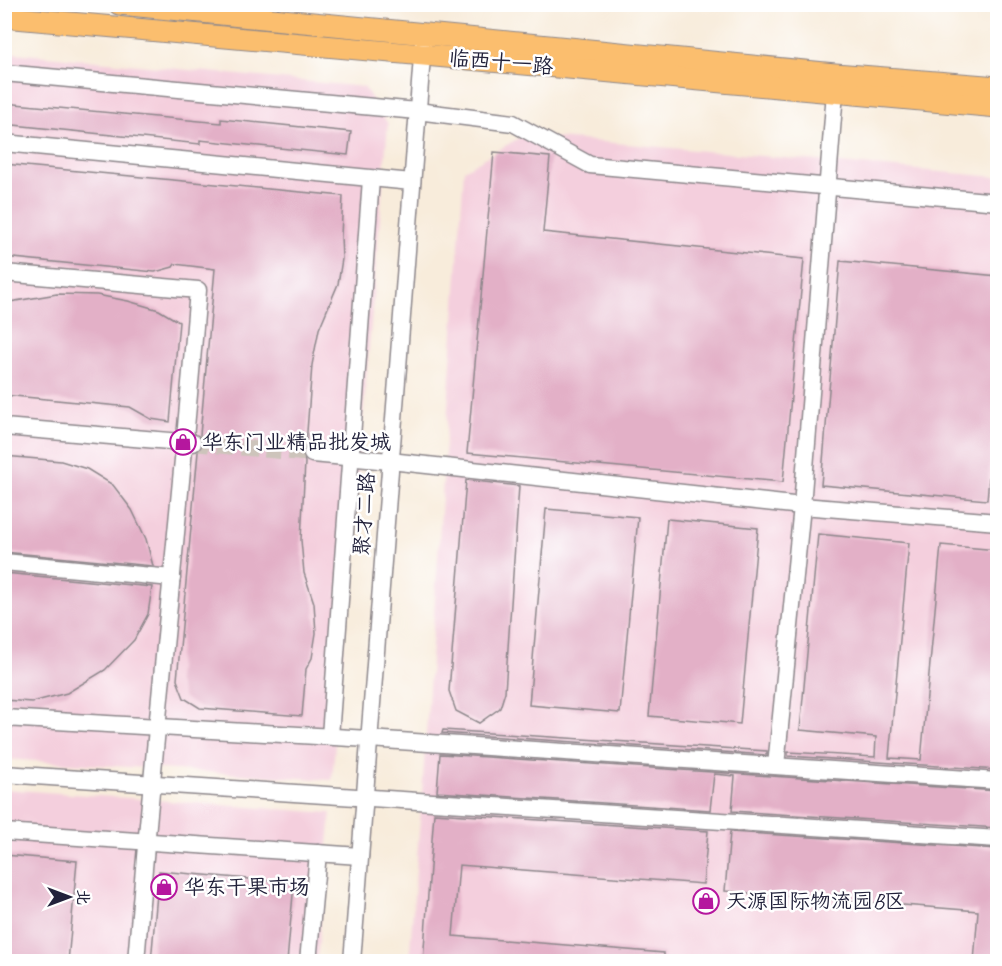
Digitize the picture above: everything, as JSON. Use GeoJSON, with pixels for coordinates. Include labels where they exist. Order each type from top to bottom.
{"type":"FeatureCollection","features":[{"type":"Feature","properties":{"kind":"main road","name":"临西十一路"},"geometry":{"type":"LineString","coordinates":[[118,4],[245,11],[423,44],[835,92],[998,107]]}},
{"type":"Feature","properties":{"kind":"main road","name":"临西十一路"},"geometry":{"type":"LineString","coordinates":[[4,17],[423,44],[998,87]]}},
{"type":"Feature","properties":{"kind":"street","name":"聚才二路"},"geometry":{"type":"LineString","coordinates":[[352,962],[423,44]]}},
{"type":"Feature","properties":{"kind":"street"},"geometry":{"type":"LineString","coordinates":[[4,72],[417,111],[513,123],[590,165],[998,202]]}},
{"type":"Feature","properties":{"kind":"street"},"geometry":{"type":"LineString","coordinates":[[776,766],[802,506],[835,92]]}},
{"type":"Feature","properties":{"kind":"street"},"geometry":{"type":"LineString","coordinates":[[4,143],[412,182]]}},
{"type":"Feature","properties":{"kind":"street"},"geometry":{"type":"LineString","coordinates":[[330,736],[371,179]]}},
{"type":"Feature","properties":{"kind":"street"},"geometry":{"type":"LineString","coordinates":[[4,273],[198,290],[189,443],[150,783],[136,962]]}},
{"type":"Feature","properties":{"kind":"street"},"geometry":{"type":"LineString","coordinates":[[4,427],[189,443]]}},
{"type":"Feature","properties":{"kind":"street"},"geometry":{"type":"LineString","coordinates":[[312,454],[390,460],[802,506],[998,522]]}},
{"type":"Feature","properties":{"kind":"street"},"geometry":{"type":"LineString","coordinates":[[4,562],[172,578]]}},
{"type":"Feature","properties":{"kind":"street"},"geometry":{"type":"LineString","coordinates":[[4,718],[330,736],[998,782]]}},
{"type":"Feature","properties":{"kind":"street"},"geometry":{"type":"LineString","coordinates":[[4,774],[998,839]]}},
{"type":"Feature","properties":{"kind":"street"},"geometry":{"type":"LineString","coordinates":[[4,832],[360,856]]}},
{"type":"Feature","properties":{"kind":"street"},"geometry":{"type":"LineString","coordinates":[[308,962],[318,853]]}},
{"type":"Feature","properties":{"kind":"shaded area","name":"华东门业精品批发城"},"geometry":{"type":"Polygon","coordinates":[[[4,52],[364,87],[388,124],[332,780],[5,759],[4,52]]]}},
{"type":"Feature","properties":{"kind":"shaded area"},"geometry":{"type":"Polygon","coordinates":[[[524,135],[997,177],[997,961],[409,962],[464,170],[524,135]]]}},
{"type":"Feature","properties":{"kind":"shaded area","name":"华东干果市场"},"geometry":{"type":"Polygon","coordinates":[[[4,789],[331,813],[317,961],[5,961],[4,789]]]}},
{"type":"Feature","properties":{"kind":"building"},"geometry":{"type":"Polygon","coordinates":[[[4,103],[221,123],[221,119],[351,132],[348,155],[200,140],[200,144],[4,124],[4,103]]]}},
{"type":"Feature","properties":{"kind":"building"},"geometry":{"type":"Polygon","coordinates":[[[494,152],[550,157],[543,232],[804,259],[783,482],[467,453],[494,152]]]}},
{"type":"Feature","properties":{"kind":"building"},"geometry":{"type":"Polygon","coordinates":[[[4,164],[343,196],[342,259],[338,284],[319,329],[312,365],[306,445],[302,454],[305,462],[301,540],[304,573],[314,603],[316,633],[312,658],[306,669],[302,716],[200,708],[184,698],[177,680],[198,452],[203,444],[200,435],[215,269],[175,264],[173,267],[155,272],[4,257],[4,164]]]}},
{"type":"Feature","properties":{"kind":"building"},"geometry":{"type":"Polygon","coordinates":[[[840,261],[998,276],[998,378],[987,500],[821,485],[840,261]]]}},
{"type":"Feature","properties":{"kind":"building"},"geometry":{"type":"Polygon","coordinates":[[[57,294],[97,295],[128,301],[159,310],[179,322],[170,422],[151,419],[130,407],[4,395],[4,303],[57,294]]]}},
{"type":"Feature","properties":{"kind":"building"},"geometry":{"type":"Polygon","coordinates":[[[4,456],[61,461],[87,469],[113,485],[132,510],[146,539],[153,566],[4,552],[4,456]]]}},
{"type":"Feature","properties":{"kind":"building"},"geometry":{"type":"Polygon","coordinates":[[[466,480],[519,486],[505,692],[500,708],[479,723],[456,711],[449,691],[466,480]]]}},
{"type":"Feature","properties":{"kind":"building"},"geometry":{"type":"Polygon","coordinates":[[[546,509],[638,517],[620,713],[529,705],[546,509]]]}},
{"type":"Feature","properties":{"kind":"building"},"geometry":{"type":"Polygon","coordinates":[[[667,519],[758,528],[740,724],[649,716],[667,519]]]}},
{"type":"Feature","properties":{"kind":"building"},"geometry":{"type":"Polygon","coordinates":[[[818,534],[909,543],[889,758],[921,760],[941,545],[998,550],[998,770],[788,756],[788,752],[875,757],[876,737],[800,730],[818,534]]]}},
{"type":"Feature","properties":{"kind":"building"},"geometry":{"type":"Polygon","coordinates":[[[4,573],[152,587],[148,614],[134,640],[105,670],[67,693],[32,702],[4,700],[4,573]]]}},
{"type":"Feature","properties":{"kind":"building"},"geometry":{"type":"Polygon","coordinates":[[[443,730],[767,751],[767,755],[442,733],[443,730]]]}},
{"type":"Feature","properties":{"kind":"building"},"geometry":{"type":"Polygon","coordinates":[[[440,754],[998,791],[998,828],[732,811],[735,776],[714,774],[710,810],[437,792],[440,754]]]}},
{"type":"Feature","properties":{"kind":"building"},"geometry":{"type":"Polygon","coordinates":[[[434,813],[708,831],[703,884],[459,865],[453,936],[664,953],[664,962],[423,962],[434,813]]]}},
{"type":"Feature","properties":{"kind":"building"},"geometry":{"type":"Polygon","coordinates":[[[730,832],[998,849],[998,962],[974,962],[978,911],[725,891],[730,832]]]}},
{"type":"Feature","properties":{"kind":"building"},"geometry":{"type":"Polygon","coordinates":[[[4,855],[77,861],[68,962],[4,962],[4,855]]]}},
{"type":"Feature","properties":{"kind":"building"},"geometry":{"type":"Polygon","coordinates":[[[159,871],[294,883],[287,962],[151,962],[159,871]]]}},
{"type":"Feature","properties":{"kind":"tunnel"},"geometry":{"type":"LineString","coordinates":[[193,443],[312,454]]}},
{"type":"Feature","properties":{"kind":"place","name":"华东门业精品批发城"},"geometry":{"type":"Point","coordinates":[183,442]}},
{"type":"Feature","properties":{"kind":"place","name":"华东干果市场"},"geometry":{"type":"Point","coordinates":[164,887]}},
{"type":"Feature","properties":{"kind":"place","name":"天源国际物流园B区"},"geometry":{"type":"Point","coordinates":[706,901]}}]}
